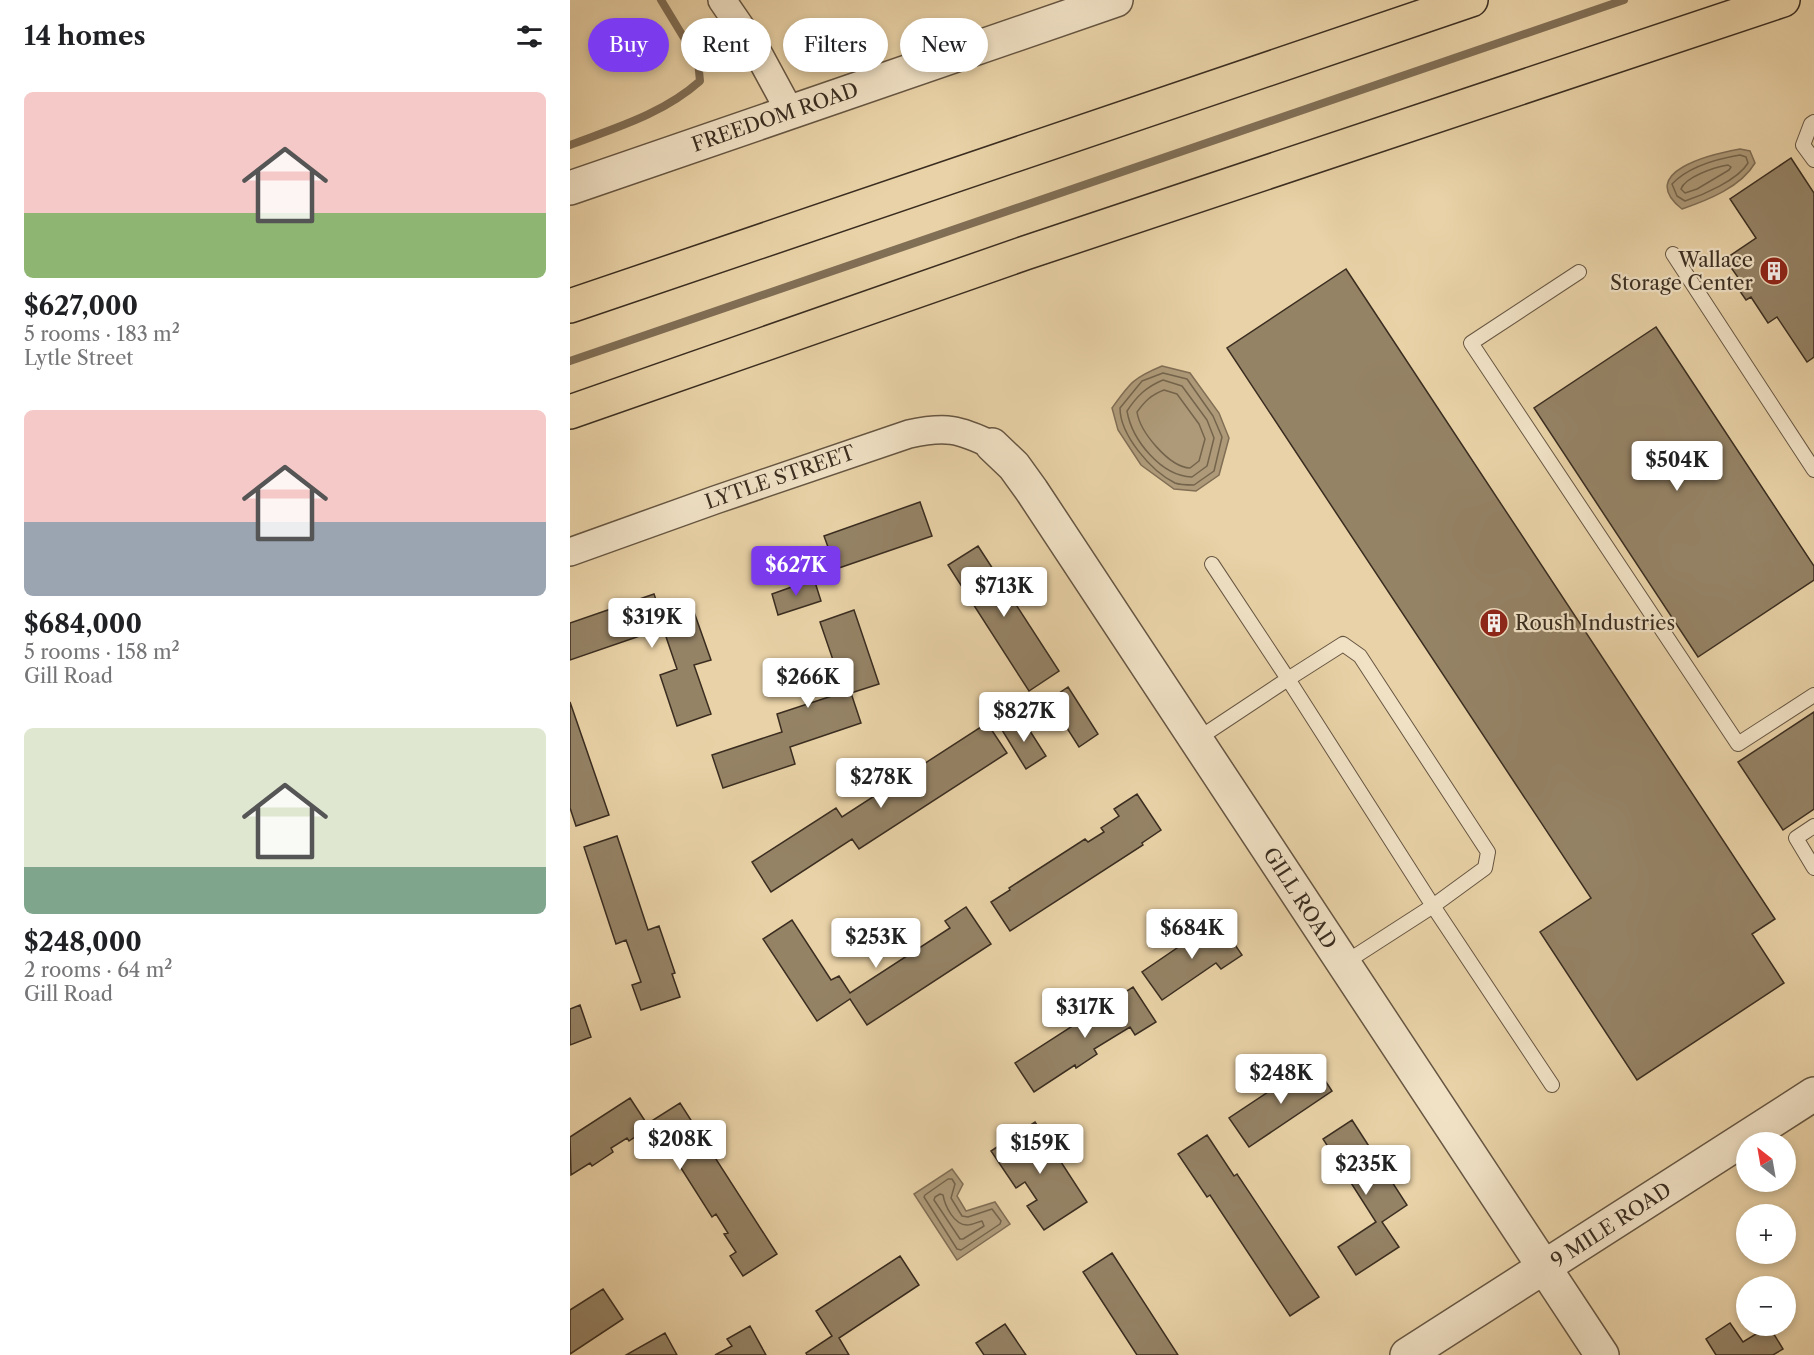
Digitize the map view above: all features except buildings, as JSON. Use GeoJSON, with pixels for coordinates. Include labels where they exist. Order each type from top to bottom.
{"type":"FeatureCollection","features":[{"type":"Feature","properties":{"kind":"highway"},"geometry":{"type":"LineString","coordinates":[[570,306],[1471,0]]}},
{"type":"Feature","properties":{"kind":"highway"},"geometry":{"type":"LineString","coordinates":[[570,412],[1025,253],[1783,0]]}},
{"type":"Feature","properties":{"kind":"street"},"geometry":{"type":"LineString","coordinates":[[722,0],[757,51],[790,112]]}},
{"type":"Feature","properties":{"kind":"street","name":"FREEDOM ROAD"},"geometry":{"type":"LineString","coordinates":[[570,188],[1116,0]]}},
{"type":"Feature","properties":{"kind":"street","name":"LYTLE STREET"},"geometry":{"type":"LineString","coordinates":[[570,552],[909,434],[929,429],[949,430],[966,433],[992,445]]}},
{"type":"Feature","properties":{"kind":"street","name":"GILL ROAD"},"geometry":{"type":"LineString","coordinates":[[992,445],[1014,466],[1032,491],[1602,1355]]}},
{"type":"Feature","properties":{"kind":"street","name":"9 MILE ROAD"},"geometry":{"type":"LineString","coordinates":[[1407,1355],[1814,1094]]}},
{"type":"Feature","properties":{"kind":"lane"},"geometry":{"type":"LineString","coordinates":[[1814,122],[1811,124],[1803,145],[1814,160]]}},
{"type":"Feature","properties":{"kind":"lane"},"geometry":{"type":"LineString","coordinates":[[1673,254],[1814,470]]}},
{"type":"Feature","properties":{"kind":"lane"},"geometry":{"type":"LineString","coordinates":[[1580,272],[1472,343],[1738,744],[1814,694]]}},
{"type":"Feature","properties":{"kind":"lane"},"geometry":{"type":"LineString","coordinates":[[1212,564],[1433,906],[1552,1085]]}},
{"type":"Feature","properties":{"kind":"lane"},"geometry":{"type":"LineString","coordinates":[[1196,740],[1343,644],[1360,656],[1488,852],[1485,868],[1433,906],[1343,964]]}},
{"type":"Feature","properties":{"kind":"lane"},"geometry":{"type":"LineString","coordinates":[[1814,826],[1796,838],[1814,868]]}},
{"type":"Feature","properties":{"kind":"water"},"geometry":{"type":"Polygon","coordinates":[[[1740,149],[1750,151],[1755,163],[1733,186],[1713,197],[1682,209],[1670,196],[1667,185],[1672,175],[1683,167],[1697,160],[1740,149]]]}},
{"type":"Feature","properties":{"kind":"water"},"geometry":{"type":"Polygon","coordinates":[[[1162,366],[1190,373],[1219,413],[1229,438],[1219,475],[1196,491],[1174,489],[1141,465],[1118,430],[1112,408],[1133,382],[1162,366]]]}},
{"type":"Feature","properties":{"kind":"water"},"geometry":{"type":"Polygon","coordinates":[[[952,1169],[963,1184],[957,1196],[966,1211],[995,1202],[1010,1224],[957,1260],[914,1194],[952,1169]]]}},
{"type":"Feature","properties":{"kind":"waterway"},"geometry":{"type":"LineString","coordinates":[[570,145],[654,111],[686,93],[700,81],[698,61],[661,0]]}},
{"type":"Feature","properties":{"kind":"waterway"},"geometry":{"type":"LineString","coordinates":[[570,361],[1624,0]]}},
{"type":"Feature","properties":{"kind":"place","name":"Wallace Storage Center"},"geometry":{"type":"Point","coordinates":[1774,271]}},
{"type":"Feature","properties":{"kind":"place","name":"Roush Industries"},"geometry":{"type":"Point","coordinates":[1494,623]}}]}
